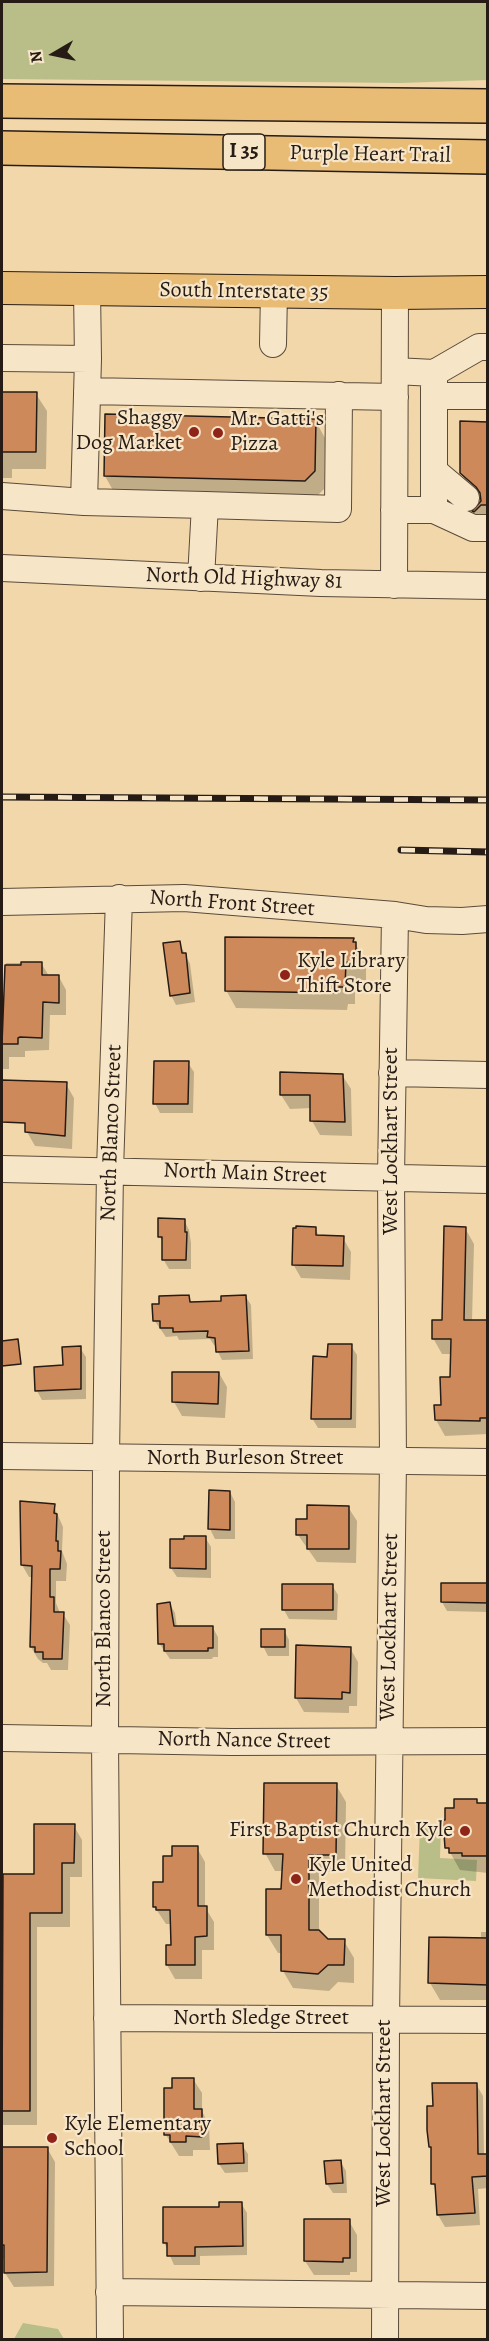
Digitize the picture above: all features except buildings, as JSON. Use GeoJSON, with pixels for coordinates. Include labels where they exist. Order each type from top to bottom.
{"type":"FeatureCollection","features":[{"type":"Feature","properties":{"kind":"highway","name":"I 35"},"geometry":{"type":"LineString","coordinates":[[2,101],[488,106]]}},
{"type":"Feature","properties":{"kind":"highway","name":"Purple Heart Trail"},"geometry":{"type":"LineString","coordinates":[[2,148],[488,157]]}},
{"type":"Feature","properties":{"kind":"main road","name":"South Interstate 35"},"geometry":{"type":"LineString","coordinates":[[2,288],[488,292]]}},
{"type":"Feature","properties":{"kind":"street"},"geometry":{"type":"LineString","coordinates":[[84,502],[88,359],[87,290]]}},
{"type":"Feature","properties":{"kind":"street"},"geometry":{"type":"LineString","coordinates":[[273,344],[274,292]]}},
{"type":"Feature","properties":{"kind":"street"},"geometry":{"type":"LineString","coordinates":[[394,585],[395,293]]}},
{"type":"Feature","properties":{"kind":"street"},"geometry":{"type":"LineString","coordinates":[[435,385],[483,347]]}},
{"type":"Feature","properties":{"kind":"street"},"geometry":{"type":"LineString","coordinates":[[2,358],[88,359]]}},
{"type":"Feature","properties":{"kind":"street"},"geometry":{"type":"LineString","coordinates":[[395,371],[435,385],[488,396]]}},
{"type":"Feature","properties":{"kind":"street"},"geometry":{"type":"LineString","coordinates":[[434,510],[435,385]]}},
{"type":"Feature","properties":{"kind":"street"},"geometry":{"type":"LineString","coordinates":[[87,391],[395,397]]}},
{"type":"Feature","properties":{"kind":"street"},"geometry":{"type":"LineString","coordinates":[[2,496],[84,502],[338,509],[339,395]]}},
{"type":"Feature","properties":{"kind":"street"},"geometry":{"type":"LineString","coordinates":[[394,510],[434,510],[473,528],[479,514],[434,471]]}},
{"type":"Feature","properties":{"kind":"street"},"geometry":{"type":"LineString","coordinates":[[201,578],[205,505]]}},
{"type":"Feature","properties":{"kind":"street","name":"North Old Highway 81"},"geometry":{"type":"LineString","coordinates":[[2,568],[201,578],[488,586]]}},
{"type":"Feature","properties":{"kind":"street","name":"North Blanco Street"},"geometry":{"type":"LineString","coordinates":[[110,2340],[105,1740],[106,1458],[110,1170],[119,898]]}},
{"type":"Feature","properties":{"kind":"street","name":"North Front Street"},"geometry":{"type":"LineString","coordinates":[[2,902],[184,898],[395,915],[426,920],[488,919]]}},
{"type":"Feature","properties":{"kind":"street","name":"West Lockhart Street"},"geometry":{"type":"LineString","coordinates":[[385,2340],[388,1742],[393,1460],[391,1178],[395,915]]}},
{"type":"Feature","properties":{"kind":"street","name":"North Front Street"},"geometry":{"type":"LineString","coordinates":[[462,921],[488,926]]}},
{"type":"Feature","properties":{"kind":"street"},"geometry":{"type":"LineString","coordinates":[[392,1073],[488,1075]]}},
{"type":"Feature","properties":{"kind":"street","name":"North Main Street"},"geometry":{"type":"LineString","coordinates":[[2,1169],[488,1180]]}},
{"type":"Feature","properties":{"kind":"street","name":"North Burleson Street"},"geometry":{"type":"LineString","coordinates":[[2,1456],[488,1462]]}},
{"type":"Feature","properties":{"kind":"street","name":"North Nance Street"},"geometry":{"type":"LineString","coordinates":[[2,1738],[488,1742]]}},
{"type":"Feature","properties":{"kind":"street","name":"North Sledge Street"},"geometry":{"type":"LineString","coordinates":[[107,2018],[488,2020]]}},
{"type":"Feature","properties":{"kind":"street"},"geometry":{"type":"LineString","coordinates":[[110,2292],[385,2297],[488,2296]]}},
{"type":"Feature","properties":{"kind":"green space"},"geometry":{"type":"Polygon","coordinates":[[[2,2],[487,2],[487,80],[401,83],[2,79],[2,2]]]}},
{"type":"Feature","properties":{"kind":"green space"},"geometry":{"type":"Polygon","coordinates":[[[420,1826],[441,1827],[440,1858],[477,1860],[476,1881],[418,1878],[420,1826]]]}},
{"type":"Feature","properties":{"kind":"green space"},"geometry":{"type":"Polygon","coordinates":[[[23,2323],[58,2329],[64,2339],[14,2339],[23,2323]]]}},
{"type":"Feature","properties":{"kind":"railway"},"geometry":{"type":"LineString","coordinates":[[2,797],[488,800]]}},
{"type":"Feature","properties":{"kind":"railway"},"geometry":{"type":"LineString","coordinates":[[401,850],[488,852]]}},
{"type":"Feature","properties":{"kind":"place","name":"Shaggy Dog Market"},"geometry":{"type":"Point","coordinates":[194,432]}},
{"type":"Feature","properties":{"kind":"place","name":"Mr. Gatti's Pizza"},"geometry":{"type":"Point","coordinates":[218,433]}},
{"type":"Feature","properties":{"kind":"place","name":"Kyle Library Thift Store"},"geometry":{"type":"Point","coordinates":[285,975]}},
{"type":"Feature","properties":{"kind":"place","name":"First Baptist Church Kyle"},"geometry":{"type":"Point","coordinates":[465,1831]}},
{"type":"Feature","properties":{"kind":"place","name":"Kyle United Methodist Church"},"geometry":{"type":"Point","coordinates":[296,1879]}},
{"type":"Feature","properties":{"kind":"place","name":"Kyle Elementary School"},"geometry":{"type":"Point","coordinates":[52,2138]}}]}
